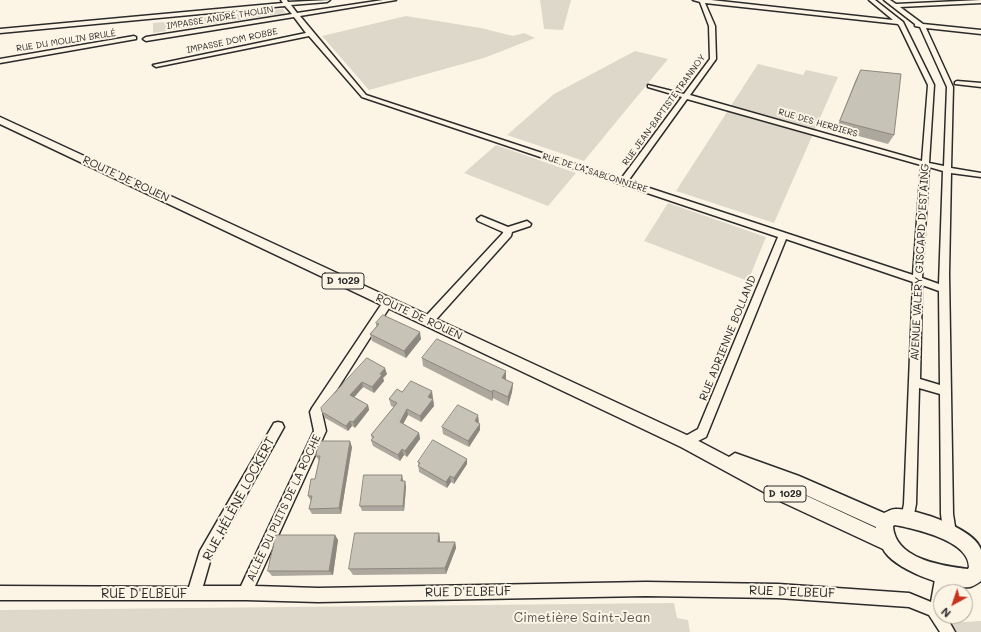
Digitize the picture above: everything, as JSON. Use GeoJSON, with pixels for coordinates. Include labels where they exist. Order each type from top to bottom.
{"type":"FeatureCollection","features":[{"type":"Feature","properties":{"kind":"main road","name":"ROUTE DE ROUEN"},"geometry":{"type":"LineString","coordinates":[[0,120],[686,442],[788,496],[886,542]]}},
{"type":"Feature","properties":{"kind":"main road","name":"ROUTE DE ROUEN"},"geometry":{"type":"LineString","coordinates":[[686,442],[793,481],[884,522]]}},
{"type":"Feature","properties":{"kind":"main road"},"geometry":{"type":"LineString","coordinates":[[894,517],[907,519],[949,533],[975,548],[979,572],[970,578],[942,573],[909,562],[898,556],[886,542],[884,522],[894,517]]}},
{"type":"Feature","properties":{"kind":"street"},"geometry":{"type":"LineString","coordinates":[[0,31],[286,2],[327,0]]}},
{"type":"Feature","properties":{"kind":"street","name":"IMPASSE ANDRÉ THOUIN"},"geometry":{"type":"LineString","coordinates":[[146,39],[393,0]]}},
{"type":"Feature","properties":{"kind":"street"},"geometry":{"type":"LineString","coordinates":[[699,0],[981,32]]}},
{"type":"Feature","properties":{"kind":"street","name":"RUE JEAN-BAPTISTE TRANNOY"},"geometry":{"type":"LineString","coordinates":[[623,182],[713,58],[712,26],[699,0]]}},
{"type":"Feature","properties":{"kind":"street"},"geometry":{"type":"LineString","coordinates":[[752,0],[981,25]]}},
{"type":"Feature","properties":{"kind":"street","name":"AVENUE VALÉRY GISCARD D'ESTAING"},"geometry":{"type":"LineString","coordinates":[[872,0],[900,23],[908,35],[931,85],[918,281],[913,382],[910,504],[907,519]]}},
{"type":"Feature","properties":{"kind":"street"},"geometry":{"type":"LineString","coordinates":[[887,0],[921,25]]}},
{"type":"Feature","properties":{"kind":"street"},"geometry":{"type":"LineString","coordinates":[[895,6],[981,1]]}},
{"type":"Feature","properties":{"kind":"street","name":"RUE DE LA SABLONNIÈRE"},"geometry":{"type":"LineString","coordinates":[[286,2],[295,16],[364,96],[945,289]]}},
{"type":"Feature","properties":{"kind":"street"},"geometry":{"type":"LineString","coordinates":[[766,2],[771,8]]}},
{"type":"Feature","properties":{"kind":"street","name":"AVENUE VALÉRY GISCARD D'ESTAING"},"geometry":{"type":"LineString","coordinates":[[921,25],[950,87],[945,289],[947,514],[949,533]]}},
{"type":"Feature","properties":{"kind":"street","name":"IMPASSE DOM ROBBE"},"geometry":{"type":"LineString","coordinates":[[156,65],[310,34]]}},
{"type":"Feature","properties":{"kind":"street","name":"RUE DU MOULIN BRULÉ"},"geometry":{"type":"LineString","coordinates":[[0,61],[134,38]]}},
{"type":"Feature","properties":{"kind":"street"},"geometry":{"type":"LineString","coordinates":[[957,83],[981,85]]}},
{"type":"Feature","properties":{"kind":"street","name":"RUE DES HERBIERS"},"geometry":{"type":"LineString","coordinates":[[650,86],[925,164],[948,170],[981,175]]}},
{"type":"Feature","properties":{"kind":"street"},"geometry":{"type":"LineString","coordinates":[[481,219],[507,230],[527,224]]}},
{"type":"Feature","properties":{"kind":"street"},"geometry":{"type":"LineString","coordinates":[[428,321],[508,234],[507,230]]}},
{"type":"Feature","properties":{"kind":"street","name":"RUE ADRIENNE BOLLAND"},"geometry":{"type":"LineString","coordinates":[[686,442],[702,433],[783,235]]}},
{"type":"Feature","properties":{"kind":"street","name":"ALLÉE DU PUITS DE LA ROCHE"},"geometry":{"type":"LineString","coordinates":[[246,593],[249,582],[320,431],[316,412],[388,302]]}},
{"type":"Feature","properties":{"kind":"street"},"geometry":{"type":"LineString","coordinates":[[913,382],[946,391]]}},
{"type":"Feature","properties":{"kind":"street","name":"RUE HÉLÈNE LOCKERT"},"geometry":{"type":"LineString","coordinates":[[194,594],[205,556],[278,427]]}},
{"type":"Feature","properties":{"kind":"street"},"geometry":{"type":"LineString","coordinates":[[941,584],[942,573]]}},
{"type":"Feature","properties":{"kind":"street","name":"RUE D'ELBEUF"},"geometry":{"type":"LineString","coordinates":[[0,593],[246,593],[318,595],[630,590],[778,591],[909,600],[933,610]]}},
{"type":"Feature","properties":{"kind":"green space"},"geometry":{"type":"Polygon","coordinates":[[[540,0],[571,0],[563,30],[544,29],[540,0]]]}},
{"type":"Feature","properties":{"kind":"green space"},"geometry":{"type":"Polygon","coordinates":[[[283,9],[285,13],[153,33],[153,23],[283,9]]]}},
{"type":"Feature","properties":{"kind":"green space"},"geometry":{"type":"Polygon","coordinates":[[[406,16],[481,28],[513,36],[524,33],[535,38],[484,58],[369,90],[322,36],[406,16]]]}},
{"type":"Feature","properties":{"kind":"green space"},"geometry":{"type":"Polygon","coordinates":[[[635,51],[668,59],[584,161],[507,135],[554,94],[635,51]]]}},
{"type":"Feature","properties":{"kind":"green space"},"geometry":{"type":"Polygon","coordinates":[[[758,64],[803,75],[806,70],[838,77],[774,223],[676,191],[758,64]]]}},
{"type":"Feature","properties":{"kind":"green space"},"geometry":{"type":"Polygon","coordinates":[[[496,145],[576,173],[548,206],[464,173],[496,145]]]}},
{"type":"Feature","properties":{"kind":"green space"},"geometry":{"type":"Polygon","coordinates":[[[668,203],[766,237],[748,281],[644,241],[668,203]]]}},
{"type":"Feature","properties":{"kind":"green space","name":"Cimetière Saint-Jean"},"geometry":{"type":"Polygon","coordinates":[[[674,603],[677,618],[688,620],[690,632],[0,632],[0,610],[674,603]]]}},
{"type":"Feature","properties":{"kind":"green space"},"geometry":{"type":"Polygon","coordinates":[[[981,621],[981,632],[954,632],[950,624],[973,624],[973,622],[981,621]]]}},
{"type":"Feature","properties":{"kind":"building"},"geometry":{"type":"Polygon","coordinates":[[[861,70],[901,74],[894,135],[840,121],[861,70]]]}},
{"type":"Feature","properties":{"kind":"building"},"geometry":{"type":"Polygon","coordinates":[[[383,315],[420,332],[404,351],[370,334],[379,324],[376,323],[383,315]]]}},
{"type":"Feature","properties":{"kind":"building"},"geometry":{"type":"Polygon","coordinates":[[[437,339],[506,371],[502,378],[513,383],[508,397],[493,390],[492,392],[422,358],[437,339]]]}},
{"type":"Feature","properties":{"kind":"building"},"geometry":{"type":"Polygon","coordinates":[[[367,358],[385,368],[380,374],[382,375],[372,387],[362,382],[350,395],[368,405],[353,422],[350,421],[346,426],[322,412],[321,408],[367,358]]]}},
{"type":"Feature","properties":{"kind":"building"},"geometry":{"type":"Polygon","coordinates":[[[411,381],[432,391],[428,397],[433,399],[420,416],[407,409],[400,422],[419,433],[405,451],[402,449],[398,455],[371,440],[374,437],[371,435],[397,403],[389,399],[397,389],[402,392],[411,381]]]}},
{"type":"Feature","properties":{"kind":"building"},"geometry":{"type":"Polygon","coordinates":[[[458,405],[478,415],[475,421],[480,424],[468,441],[442,427],[458,405]]]}},
{"type":"Feature","properties":{"kind":"building"},"geometry":{"type":"Polygon","coordinates":[[[433,440],[467,459],[454,478],[450,476],[446,482],[418,466],[420,463],[418,462],[433,440]]]}},
{"type":"Feature","properties":{"kind":"building"},"geometry":{"type":"Polygon","coordinates":[[[319,441],[350,441],[339,508],[309,509],[312,496],[308,496],[311,479],[315,479],[320,456],[316,456],[319,441]]]}},
{"type":"Feature","properties":{"kind":"building"},"geometry":{"type":"Polygon","coordinates":[[[364,475],[402,475],[401,481],[405,481],[403,506],[360,506],[364,475]]]}},
{"type":"Feature","properties":{"kind":"building"},"geometry":{"type":"Polygon","coordinates":[[[355,533],[439,533],[438,542],[455,542],[445,568],[349,569],[355,533]]]}},
{"type":"Feature","properties":{"kind":"building"},"geometry":{"type":"Polygon","coordinates":[[[276,535],[335,535],[329,571],[268,571],[276,535]]]}}]}
